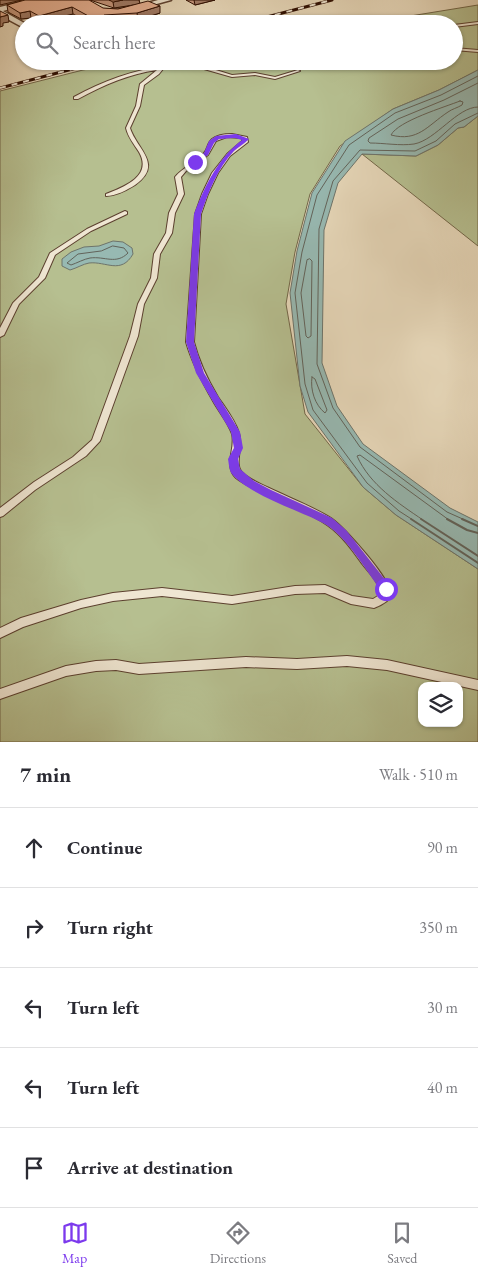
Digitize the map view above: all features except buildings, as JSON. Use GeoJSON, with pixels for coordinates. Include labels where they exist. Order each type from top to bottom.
{"type":"FeatureCollection","features":[{"type":"Feature","properties":{"kind":"street"},"geometry":{"type":"LineString","coordinates":[[0,10],[38,0]]}},
{"type":"Feature","properties":{"kind":"street"},"geometry":{"type":"LineString","coordinates":[[123,11],[167,0]]}},
{"type":"Feature","properties":{"kind":"street"},"geometry":{"type":"LineString","coordinates":[[0,10],[15,20]]}},
{"type":"Feature","properties":{"kind":"lane"},"geometry":{"type":"LineString","coordinates":[[463,25],[478,23]]}},
{"type":"Feature","properties":{"kind":"lane"},"geometry":{"type":"LineString","coordinates":[[463,50],[478,51]]}},
{"type":"Feature","properties":{"kind":"lane"},"geometry":{"type":"LineString","coordinates":[[76,98],[106,82],[153,70]]}},
{"type":"Feature","properties":{"kind":"lane"},"geometry":{"type":"LineString","coordinates":[[108,195],[135,183],[146,167],[146,160],[128,128],[138,106],[142,84],[160,70]]}},
{"type":"Feature","properties":{"kind":"lane"},"geometry":{"type":"LineString","coordinates":[[212,70],[232,76],[255,74],[275,78],[298,71]]}},
{"type":"Feature","properties":{"kind":"lane"},"geometry":{"type":"LineString","coordinates":[[0,513],[36,484],[80,456],[96,440],[132,342],[141,304],[154,278],[157,254],[169,234],[172,213],[181,194],[178,177],[206,154],[211,142],[218,137],[245,138],[245,142],[231,151],[222,164],[205,195],[198,214],[190,342],[195,361],[235,432],[239,448],[233,459],[235,471],[268,493],[328,521],[342,532],[386,589],[386,596],[374,604],[351,600],[325,589],[295,590],[232,600],[162,592],[136,594],[81,604],[21,623],[0,633]]}},
{"type":"Feature","properties":{"kind":"lane"},"geometry":{"type":"LineString","coordinates":[[0,335],[16,303],[42,278],[52,254],[100,224],[125,213]]}},
{"type":"Feature","properties":{"kind":"lane"},"geometry":{"type":"LineString","coordinates":[[0,694],[66,671],[96,666],[116,665],[139,669],[246,662],[297,664],[347,662],[387,665],[478,685]]}},
{"type":"Feature","properties":{"kind":"green space"},"geometry":{"type":"Polygon","coordinates":[[[478,5],[478,70],[439,90],[393,109],[340,146],[310,194],[295,252],[286,304],[305,414],[363,487],[396,515],[478,569],[478,742],[0,742],[0,91],[83,70],[463,70],[463,15],[416,15],[478,5]]]}},
{"type":"Feature","properties":{"kind":"green space"},"geometry":{"type":"Polygon","coordinates":[[[478,116],[478,246],[362,154],[416,156],[438,145],[458,128],[464,127],[478,116]]]}},
{"type":"Feature","properties":{"kind":"water"},"geometry":{"type":"Polygon","coordinates":[[[478,70],[478,116],[464,127],[458,128],[438,145],[416,156],[362,154],[338,183],[324,230],[322,363],[337,406],[363,444],[450,508],[478,522],[478,569],[396,515],[363,487],[308,412],[300,386],[290,293],[297,251],[312,193],[345,141],[393,109],[439,90],[478,70]]]}},
{"type":"Feature","properties":{"kind":"water"},"geometry":{"type":"Polygon","coordinates":[[[113,241],[123,242],[132,248],[133,254],[123,264],[113,266],[89,263],[70,270],[62,266],[62,259],[71,252],[84,247],[99,246],[113,241]]]}},
{"type":"Feature","properties":{"kind":"railway"},"geometry":{"type":"LineString","coordinates":[[274,15],[332,0]]}},
{"type":"Feature","properties":{"kind":"railway"},"geometry":{"type":"LineString","coordinates":[[0,88],[69,70]]}},
{"type":"Feature","properties":{"kind":"route"},"geometry":{"type":"LineString","coordinates":[[195,162],[208,152],[211,142],[218,137],[236,136],[246,139],[227,156],[200,205],[190,342],[200,373],[235,432],[239,448],[233,459],[235,471],[250,483],[268,493],[293,503],[328,521],[342,532],[386,589]]}}]}
